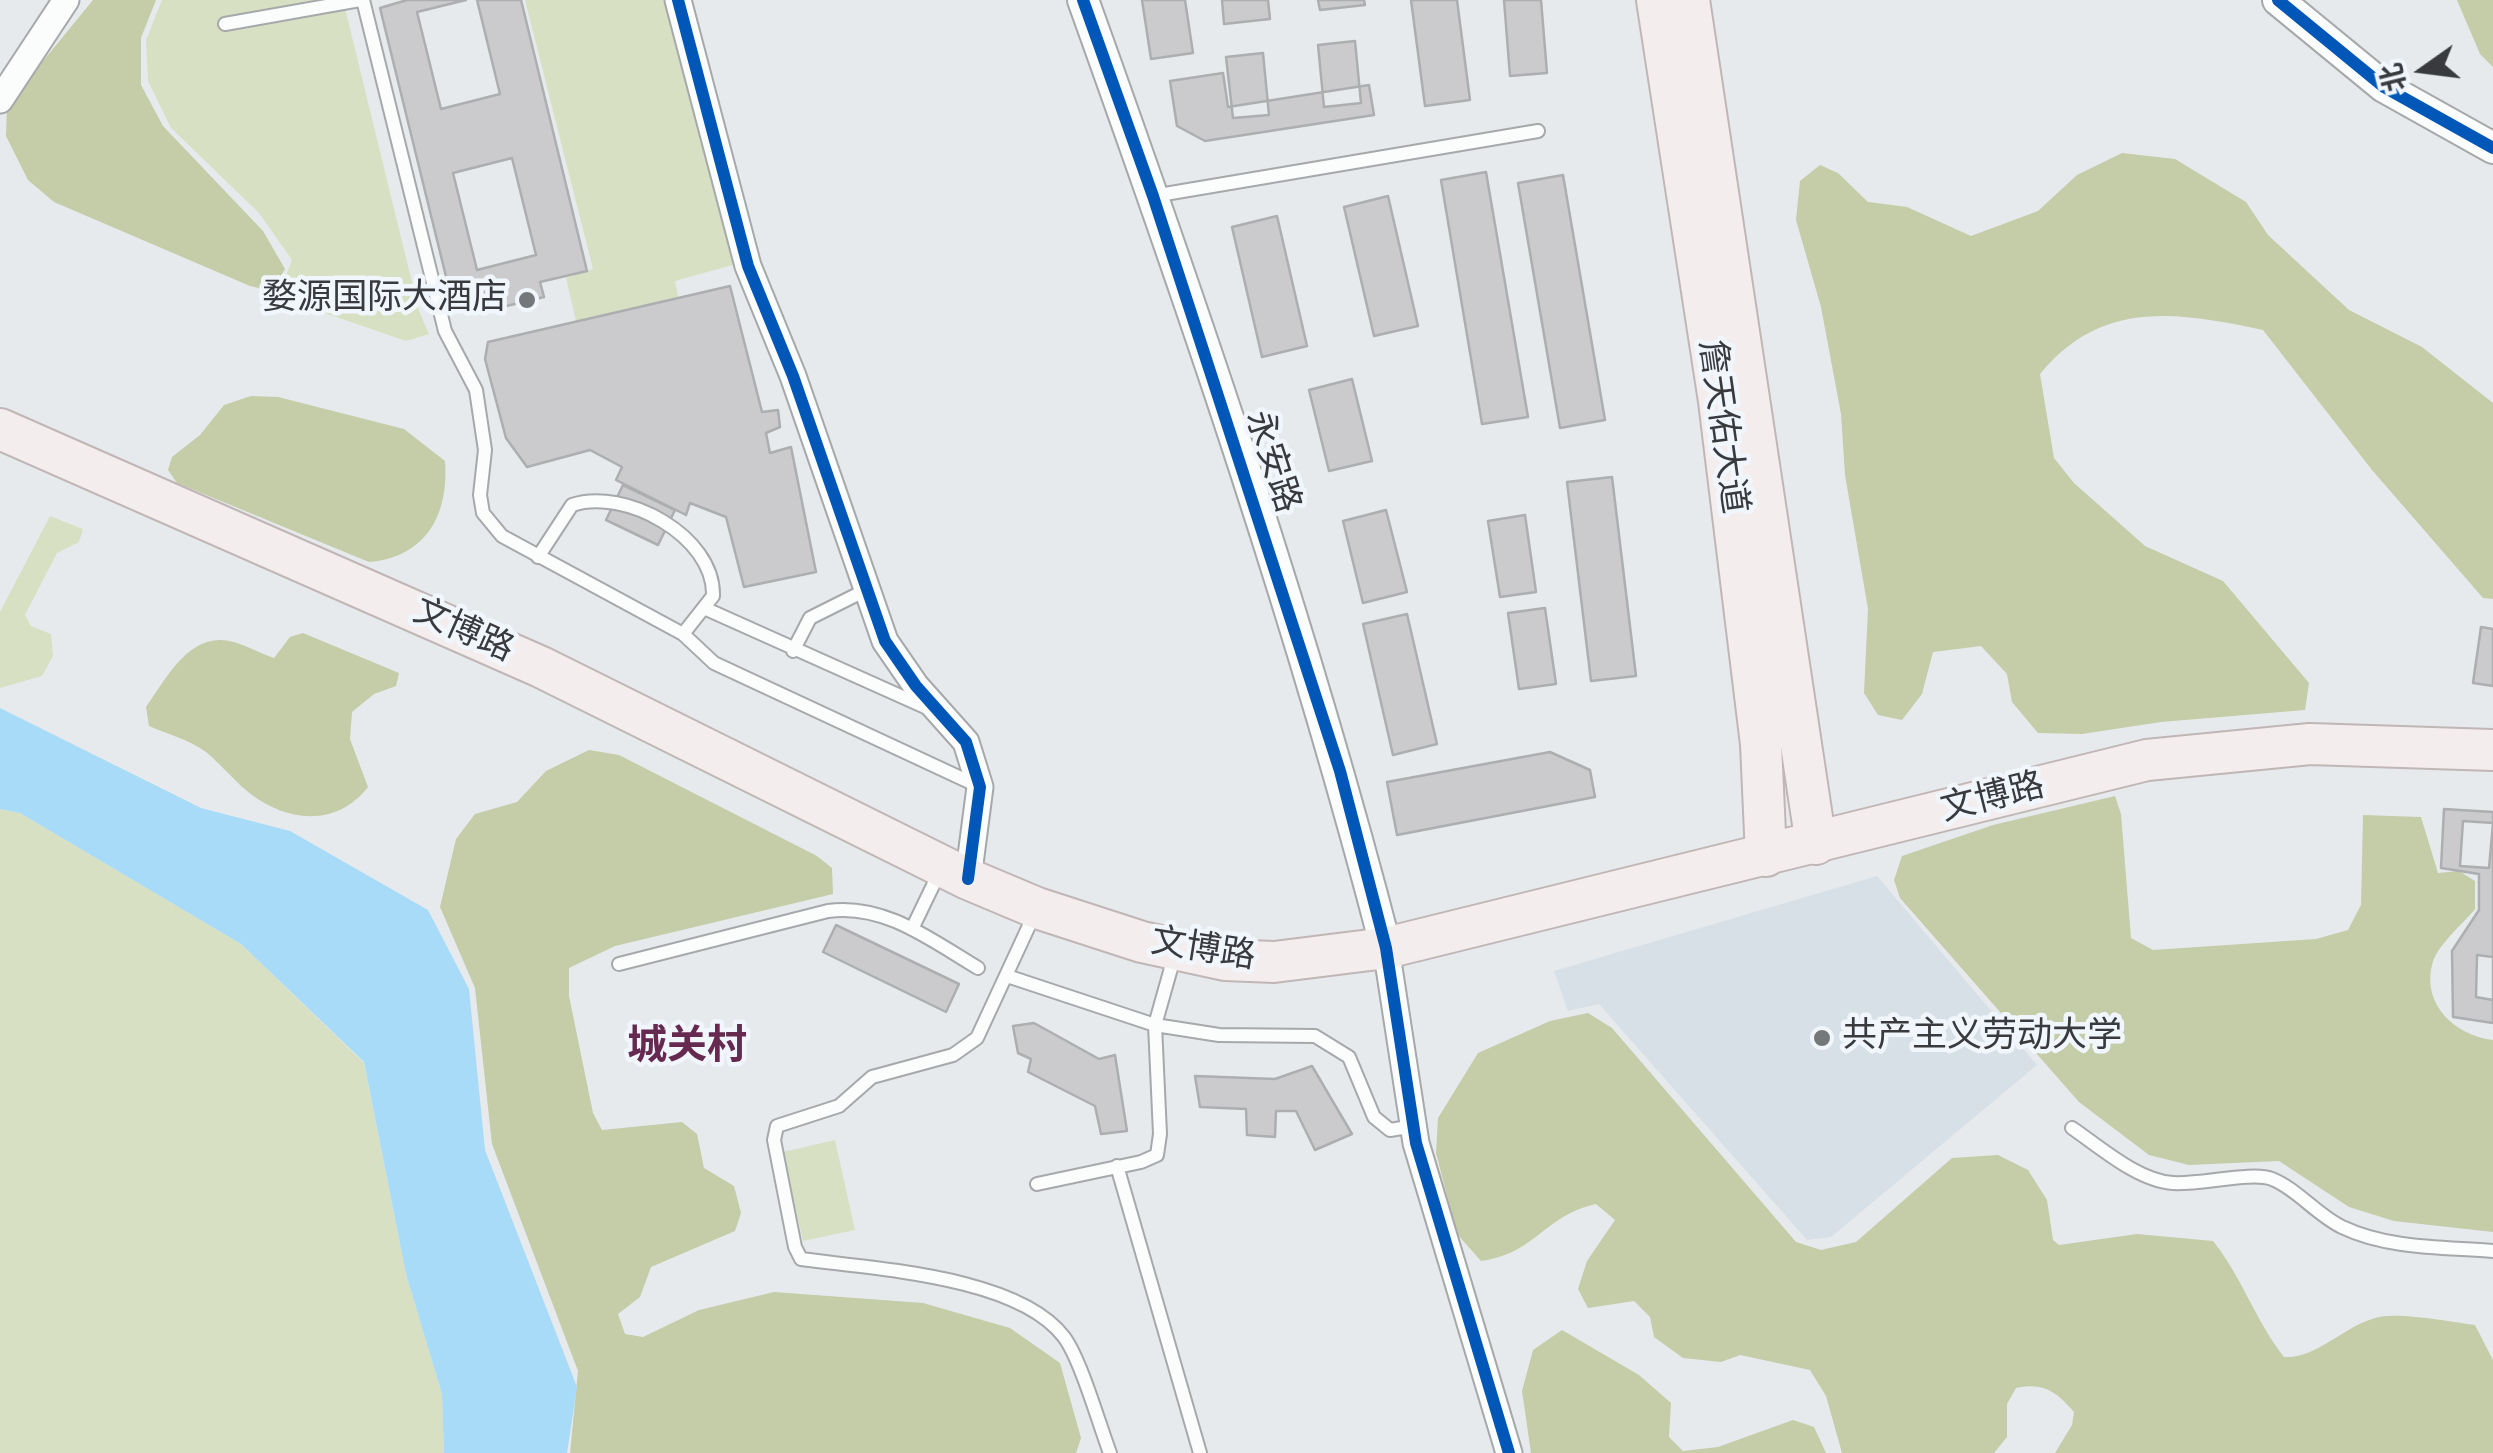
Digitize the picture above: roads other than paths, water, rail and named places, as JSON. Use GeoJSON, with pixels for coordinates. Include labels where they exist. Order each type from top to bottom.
{"type":"FeatureCollection","features":[{"type":"Feature","properties":{"kind":"main road","name":"詹天佑大道"},"geometry":{"type":"LineString","coordinates":[[1657,0],[1720,400],[1762,744],[1766,856]]}},
{"type":"Feature","properties":{"kind":"main road","name":"詹天佑大道"},"geometry":{"type":"LineString","coordinates":[[1690,0],[1816,844]]}},
{"type":"Feature","properties":{"kind":"main road","name":"文博路"},"geometry":{"type":"LineString","coordinates":[[0,428],[541,667],[955,872],[1037,908],[1176,950],[1274,962],[1386,948],[2147,760],[2310,744],[2493,750]]}},
{"type":"Feature","properties":{"kind":"street"},"geometry":{"type":"LineString","coordinates":[[0,100],[66,0]]}},
{"type":"Feature","properties":{"kind":"street"},"geometry":{"type":"LineString","coordinates":[[678,0],[748,266],[793,376],[885,641],[916,686],[966,742],[980,787],[955,872]]}},
{"type":"Feature","properties":{"kind":"street","name":"永安路"},"geometry":{"type":"LineString","coordinates":[[1083,0],[1153,196],[1340,772],[1386,948]]}},
{"type":"Feature","properties":{"kind":"street"},"geometry":{"type":"LineString","coordinates":[[2278,0],[2384,87],[2493,148]]}},
{"type":"Feature","properties":{"kind":"street"},"geometry":{"type":"LineString","coordinates":[[1386,948],[1414,1126],[1509,1453]]}},
{"type":"Feature","properties":{"kind":"lane"},"geometry":{"type":"LineString","coordinates":[[225,24],[231,19],[361,0],[445,331],[476,390],[485,450],[480,494],[483,513],[502,536],[683,634],[714,663],[980,787]]}},
{"type":"Feature","properties":{"kind":"lane"},"geometry":{"type":"LineString","coordinates":[[1153,196],[1538,131]]}},
{"type":"Feature","properties":{"kind":"lane"},"geometry":{"type":"LineString","coordinates":[[538,558],[572,505],[588,499],[616,500],[692,543],[706,560],[714,596],[683,634]]}},
{"type":"Feature","properties":{"kind":"lane"},"geometry":{"type":"LineString","coordinates":[[793,651],[810,618],[866,590]]}},
{"type":"Feature","properties":{"kind":"lane"},"geometry":{"type":"LineString","coordinates":[[704,608],[945,716]]}},
{"type":"Feature","properties":{"kind":"lane"},"geometry":{"type":"LineString","coordinates":[[912,928],[955,872]]}},
{"type":"Feature","properties":{"kind":"lane"},"geometry":{"type":"LineString","coordinates":[[619,964],[846,908],[864,908],[912,928],[978,968]]}},
{"type":"Feature","properties":{"kind":"lane"},"geometry":{"type":"LineString","coordinates":[[1037,908],[977,1038],[953,1055],[872,1078],[839,1106],[777,1126],[780,1178],[802,1258],[978,1286],[1018,1301],[1064,1337],[1110,1453]]}},
{"type":"Feature","properties":{"kind":"lane"},"geometry":{"type":"LineString","coordinates":[[1037,1184],[1157,1154],[1160,1134],[1155,1025],[1176,950]]}},
{"type":"Feature","properties":{"kind":"lane"},"geometry":{"type":"LineString","coordinates":[[1006,976],[1155,1025],[1219,1035],[1315,1036],[1349,1057],[1374,1117],[1390,1130],[1414,1126]]}},
{"type":"Feature","properties":{"kind":"lane"},"geometry":{"type":"LineString","coordinates":[[2072,1128],[2119,1160],[2170,1183],[2230,1182],[2252,1175],[2272,1179],[2338,1225],[2374,1240],[2493,1251]]}},
{"type":"Feature","properties":{"kind":"lane"},"geometry":{"type":"LineString","coordinates":[[1117,1166],[1200,1453]]}},
{"type":"Feature","properties":{"kind":"water"},"geometry":{"type":"Polygon","coordinates":[[[0,708],[201,808],[290,831],[428,910],[469,989],[485,1150],[577,1387],[567,1453],[444,1453],[442,1394],[406,1274],[364,1062],[241,944],[20,813],[0,809],[0,708]]]}},
{"type":"Feature","properties":{"kind":"place","name":"婺源国际大酒店"},"geometry":{"type":"Point","coordinates":[527,300]}},
{"type":"Feature","properties":{"kind":"place","name":"共产主义劳动大学"},"geometry":{"type":"Point","coordinates":[1822,1038]}},
{"type":"Feature","properties":{"kind":"district","name":"城关村"},"geometry":{"type":"Point","coordinates":[687,1048]}}]}
